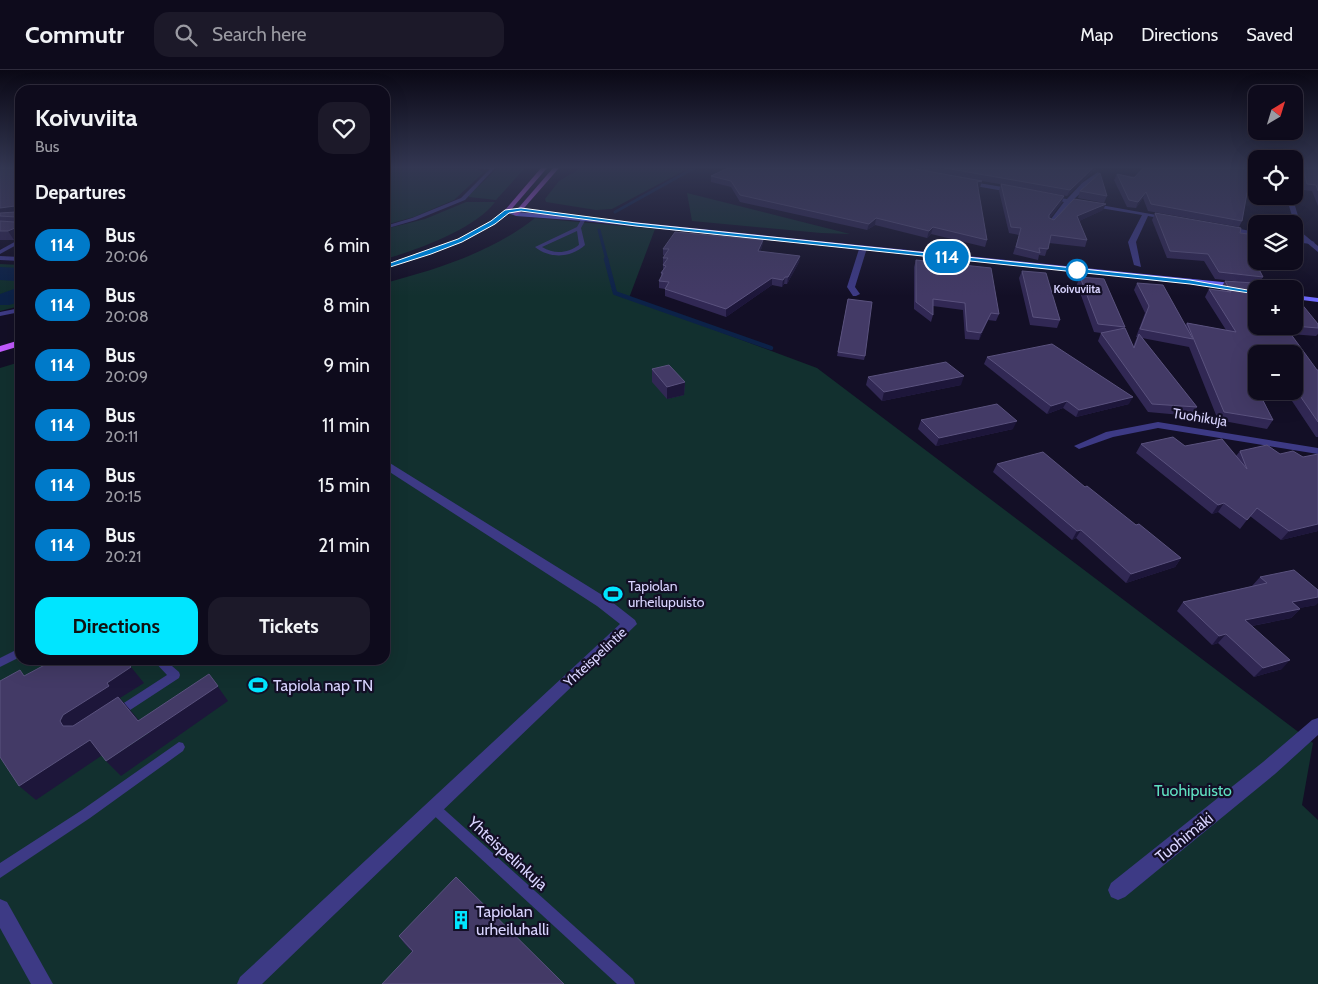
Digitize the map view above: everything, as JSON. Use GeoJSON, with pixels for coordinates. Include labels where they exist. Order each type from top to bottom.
{"type":"FeatureCollection","features":[{"type":"Feature","properties":{"kind":"main road"},"geometry":{"type":"LineString","coordinates":[[507,211],[823,244],[844,248],[863,248],[1248,287]]}},
{"type":"Feature","properties":{"kind":"main road"},"geometry":{"type":"LineString","coordinates":[[1190,282],[1248,291]]}},
{"type":"Feature","properties":{"kind":"main road"},"geometry":{"type":"LineString","coordinates":[[1303,292],[1318,294]]}},
{"type":"Feature","properties":{"kind":"main road"},"geometry":{"type":"LineString","coordinates":[[1303,298],[1318,300]]}},
{"type":"Feature","properties":{"kind":"main road"},"geometry":{"type":"LineString","coordinates":[[0,349],[15,344]]}},
{"type":"Feature","properties":{"kind":"main road"},"geometry":{"type":"LineString","coordinates":[[0,357],[15,352]]}},
{"type":"Feature","properties":{"kind":"street"},"geometry":{"type":"LineString","coordinates":[[1052,223],[1062,211]]}},
{"type":"Feature","properties":{"kind":"street"},"geometry":{"type":"LineString","coordinates":[[1126,211],[1175,219]]}},
{"type":"Feature","properties":{"kind":"street"},"geometry":{"type":"LineString","coordinates":[[1292,211],[1299,229],[1297,232],[1311,242],[1318,250]]}},
{"type":"Feature","properties":{"kind":"street"},"geometry":{"type":"LineString","coordinates":[[1138,265],[1132,242],[1146,214]]}},
{"type":"Feature","properties":{"kind":"street"},"geometry":{"type":"LineString","coordinates":[[1218,227],[1248,233]]}},
{"type":"Feature","properties":{"kind":"street"},"geometry":{"type":"LineString","coordinates":[[1303,241],[1311,242]]}},
{"type":"Feature","properties":{"kind":"street"},"geometry":{"type":"LineString","coordinates":[[856,294],[851,287],[863,248]]}},
{"type":"Feature","properties":{"kind":"street","name":"Tuohikuja"},"geometry":{"type":"LineString","coordinates":[[1079,446],[1110,434],[1158,425],[1318,451]]}},
{"type":"Feature","properties":{"kind":"street","name":"Yhteispelintie"},"geometry":{"type":"LineString","coordinates":[[390,467],[602,602],[630,624],[433,807]]}},
{"type":"Feature","properties":{"kind":"street","name":"Tuohimäki"},"geometry":{"type":"LineString","coordinates":[[1118,890],[1269,768],[1318,725]]}},
{"type":"Feature","properties":{"kind":"street"},"geometry":{"type":"LineString","coordinates":[[247,984],[433,807]]}},
{"type":"Feature","properties":{"kind":"street"},"geometry":{"type":"LineString","coordinates":[[0,908],[43,984]]}},
{"type":"Feature","properties":{"kind":"lane"},"geometry":{"type":"LineString","coordinates":[[390,226],[436,211]]}},
{"type":"Feature","properties":{"kind":"lane"},"geometry":{"type":"LineString","coordinates":[[579,228],[582,245],[576,250],[567,254],[556,254],[545,252],[538,247],[570,234],[579,228],[584,219]]}},
{"type":"Feature","properties":{"kind":"lane"},"geometry":{"type":"LineString","coordinates":[[0,252],[15,244]]}},
{"type":"Feature","properties":{"kind":"lane"},"geometry":{"type":"LineString","coordinates":[[0,258],[15,259]]}},
{"type":"Feature","properties":{"kind":"lane"},"geometry":{"type":"LineString","coordinates":[[0,314],[15,311]]}},
{"type":"Feature","properties":{"kind":"lane"},"geometry":{"type":"LineString","coordinates":[[0,663],[15,655]]}},
{"type":"Feature","properties":{"kind":"lane"},"geometry":{"type":"LineString","coordinates":[[106,720],[175,675],[164,665]]}},
{"type":"Feature","properties":{"kind":"lane"},"geometry":{"type":"LineString","coordinates":[[0,871],[86,814],[179,747]]}},
{"type":"Feature","properties":{"kind":"lane","name":"Yhteispelinkuja"},"geometry":{"type":"LineString","coordinates":[[433,807],[628,984]]}},
{"type":"Feature","properties":{"kind":"green space"},"geometry":{"type":"Polygon","coordinates":[[[390,211],[429,211],[390,224],[390,211]]]}},
{"type":"Feature","properties":{"kind":"green space"},"geometry":{"type":"Polygon","coordinates":[[[445,211],[487,211],[474,221],[444,237],[390,257],[390,228],[425,219],[445,211]]]}},
{"type":"Feature","properties":{"kind":"green space"},"geometry":{"type":"Polygon","coordinates":[[[690,211],[757,211],[850,234],[821,233],[692,221],[690,211]]]}},
{"type":"Feature","properties":{"kind":"green space","name":"Tapiolan urheilupuisto"},"geometry":{"type":"Polygon","coordinates":[[[535,218],[655,229],[629,298],[817,368],[1313,743],[1302,805],[1318,820],[1318,984],[0,984],[0,368],[15,364],[15,665],[390,665],[390,282],[464,258],[501,241],[535,218]]]}},
{"type":"Feature","properties":{"kind":"green space"},"geometry":{"type":"Polygon","coordinates":[[[0,264],[15,265],[15,307],[0,311],[0,264]]]}},
{"type":"Feature","properties":{"kind":"water"},"geometry":{"type":"Polygon","coordinates":[[[0,267],[15,268],[15,281],[0,280],[0,267]]]}},
{"type":"Feature","properties":{"kind":"water"},"geometry":{"type":"Polygon","coordinates":[[[14,289],[15,303],[0,305],[0,294],[14,289]]]}},
{"type":"Feature","properties":{"kind":"building"},"geometry":{"type":"Polygon","coordinates":[[[810,211],[982,211],[987,240],[933,227],[929,231],[876,218],[869,224],[810,211]]]}},
{"type":"Feature","properties":{"kind":"building"},"geometry":{"type":"Polygon","coordinates":[[[1007,211],[1052,211],[1049,218],[1054,220],[1063,211],[1090,211],[1077,216],[1087,240],[1051,235],[1048,249],[1039,248],[1040,253],[1016,247],[1021,228],[1011,227],[1007,211]]]}},
{"type":"Feature","properties":{"kind":"building"},"geometry":{"type":"Polygon","coordinates":[[[1187,211],[1244,211],[1242,221],[1187,211]]]}},
{"type":"Feature","properties":{"kind":"building"},"geometry":{"type":"Polygon","coordinates":[[[15,212],[15,217],[0,216],[0,213],[15,212]]]}},
{"type":"Feature","properties":{"kind":"building"},"geometry":{"type":"Polygon","coordinates":[[[1155,213],[1241,228],[1240,233],[1248,234],[1248,270],[1259,270],[1263,277],[1219,272],[1208,254],[1170,251],[1155,213]]]}},
{"type":"Feature","properties":{"kind":"building"},"geometry":{"type":"Polygon","coordinates":[[[0,221],[15,222],[15,228],[8,231],[0,231],[0,221]]]}},
{"type":"Feature","properties":{"kind":"building"},"geometry":{"type":"Polygon","coordinates":[[[675,232],[763,240],[758,251],[800,256],[788,277],[785,277],[783,280],[772,278],[726,309],[665,289],[669,282],[659,281],[663,273],[661,273],[666,266],[663,265],[668,258],[663,258],[669,249],[663,249],[675,232]]]}},
{"type":"Feature","properties":{"kind":"building"},"geometry":{"type":"Polygon","coordinates":[[[916,260],[991,268],[999,314],[991,313],[981,333],[967,331],[965,303],[933,299],[933,315],[916,302],[916,260]]]}},
{"type":"Feature","properties":{"kind":"building"},"geometry":{"type":"Polygon","coordinates":[[[1022,271],[1046,273],[1060,320],[1033,317],[1022,271]]]}},
{"type":"Feature","properties":{"kind":"building"},"geometry":{"type":"Polygon","coordinates":[[[1080,277],[1104,279],[1125,327],[1098,324],[1080,277]]]}},
{"type":"Feature","properties":{"kind":"building"},"geometry":{"type":"Polygon","coordinates":[[[1225,281],[1248,283],[1248,335],[1292,335],[1299,345],[1248,345],[1248,400],[1263,400],[1273,420],[1224,412],[1187,323],[1236,332],[1209,289],[1231,292],[1225,281]]]}},
{"type":"Feature","properties":{"kind":"building"},"geometry":{"type":"Polygon","coordinates":[[[1137,283],[1163,285],[1193,339],[1140,329],[1149,306],[1137,283]]]}},
{"type":"Feature","properties":{"kind":"building"},"geometry":{"type":"Polygon","coordinates":[[[848,299],[872,302],[865,356],[838,352],[848,299]]]}},
{"type":"Feature","properties":{"kind":"building"},"geometry":{"type":"Polygon","coordinates":[[[1303,306],[1318,324],[1318,328],[1303,327],[1303,306]]]}},
{"type":"Feature","properties":{"kind":"building"},"geometry":{"type":"Polygon","coordinates":[[[1125,328],[1134,348],[1139,334],[1197,407],[1152,404],[1101,333],[1125,328]]]}},
{"type":"Feature","properties":{"kind":"building"},"geometry":{"type":"Polygon","coordinates":[[[1052,344],[1133,397],[1079,410],[1067,401],[1051,406],[987,357],[1052,344]]]}},
{"type":"Feature","properties":{"kind":"building"},"geometry":{"type":"Polygon","coordinates":[[[1303,351],[1318,370],[1318,422],[1303,400],[1303,351]]]}},
{"type":"Feature","properties":{"kind":"building"},"geometry":{"type":"Polygon","coordinates":[[[946,362],[964,376],[884,392],[868,377],[946,362]]]}},
{"type":"Feature","properties":{"kind":"building"},"geometry":{"type":"Polygon","coordinates":[[[669,365],[685,382],[667,387],[652,369],[669,365]]]}},
{"type":"Feature","properties":{"kind":"building"},"geometry":{"type":"Polygon","coordinates":[[[997,404],[1017,421],[939,438],[921,420],[997,404]]]}},
{"type":"Feature","properties":{"kind":"building"},"geometry":{"type":"Polygon","coordinates":[[[1173,437],[1185,446],[1222,439],[1247,469],[1240,451],[1267,445],[1280,454],[1293,451],[1303,457],[1318,454],[1318,524],[1289,531],[1257,508],[1247,520],[1224,503],[1218,505],[1141,444],[1173,437]]]}},
{"type":"Feature","properties":{"kind":"building"},"geometry":{"type":"Polygon","coordinates":[[[1043,452],[1085,487],[1087,486],[1136,525],[1139,524],[1181,558],[1131,574],[1081,530],[1077,531],[997,464],[1043,452]]]}},
{"type":"Feature","properties":{"kind":"building"},"geometry":{"type":"Polygon","coordinates":[[[1294,570],[1318,590],[1318,597],[1292,602],[1300,609],[1245,620],[1290,660],[1263,668],[1226,634],[1219,636],[1183,602],[1267,583],[1260,577],[1294,570]]]}},
{"type":"Feature","properties":{"kind":"building"},"geometry":{"type":"Polygon","coordinates":[[[45,665],[129,665],[131,667],[107,683],[109,686],[63,715],[60,721],[63,726],[73,726],[118,697],[138,721],[209,674],[218,686],[106,761],[90,740],[19,786],[0,757],[0,681],[20,670],[24,676],[45,665]]]}},
{"type":"Feature","properties":{"kind":"building","name":"Tapiolan urheiluhalli"},"geometry":{"type":"Polygon","coordinates":[[[456,877],[564,984],[382,984],[413,951],[399,936],[456,877]]]}},
{"type":"Feature","properties":{"kind":"waterway"},"geometry":{"type":"LineString","coordinates":[[599,230],[607,260]]}},
{"type":"Feature","properties":{"kind":"waterway"},"geometry":{"type":"LineString","coordinates":[[606,259],[615,293],[771,348]]}},
{"type":"Feature","properties":{"kind":"bus line","name":"114"},"geometry":{"type":"LineString","coordinates":[[390,265],[429,253],[460,240],[493,223],[509,211]]}},
{"type":"Feature","properties":{"kind":"bus line","name":"114"},"geometry":{"type":"LineString","coordinates":[[535,211],[636,225],[1190,282],[1248,291]]}},
{"type":"Feature","properties":{"kind":"place","name":"Koivuviita"},"geometry":{"type":"Point","coordinates":[1077,270]}},
{"type":"Feature","properties":{"kind":"place","name":"Tapiolan urheilupuisto"},"geometry":{"type":"Point","coordinates":[613,594]}},
{"type":"Feature","properties":{"kind":"place","name":"Tapiola nap TN"},"geometry":{"type":"Point","coordinates":[258,685]}},
{"type":"Feature","properties":{"kind":"place","name":"Tapiolan urheiluhalli"},"geometry":{"type":"Point","coordinates":[461,920]}},
{"type":"Feature","properties":{"kind":"park label","name":"Tuohipuisto"},"geometry":{"type":"Point","coordinates":[1193,790]}}]}
